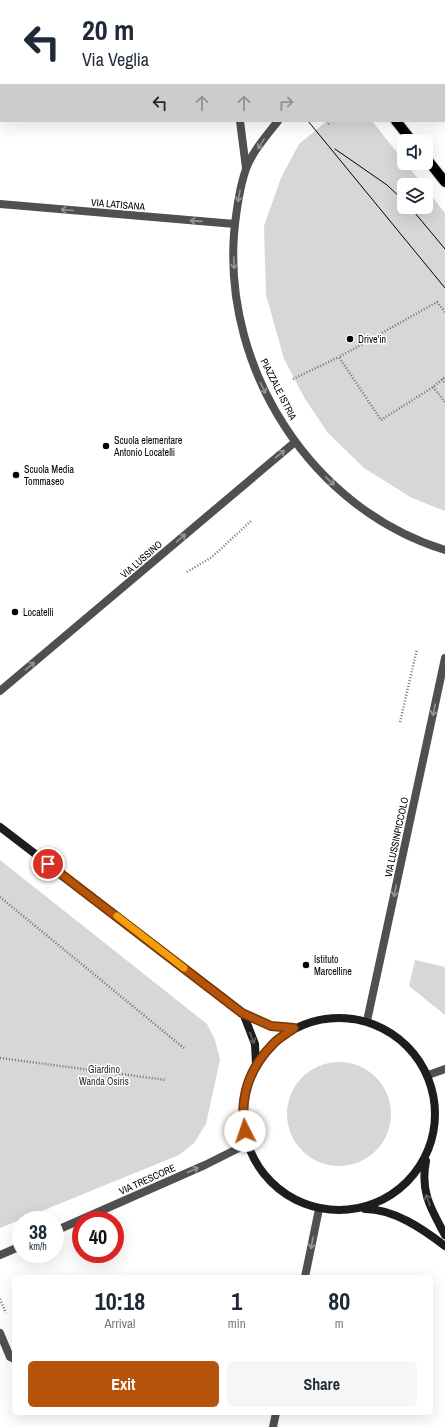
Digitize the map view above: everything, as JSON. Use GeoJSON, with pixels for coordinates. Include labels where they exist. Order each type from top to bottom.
{"type":"FeatureCollection","features":[{"type":"Feature","properties":{"kind":"main road"},"geometry":{"type":"LineString","coordinates":[[397,122],[406,134]]}},
{"type":"Feature","properties":{"kind":"main road"},"geometry":{"type":"LineString","coordinates":[[433,167],[445,182]]}},
{"type":"Feature","properties":{"kind":"street"},"geometry":{"type":"LineString","coordinates":[[240,122],[246,168]]}},
{"type":"Feature","properties":{"kind":"street","name":"PIAZZALE ISTRIA"},"geometry":{"type":"LineString","coordinates":[[277,122],[262,141],[246,168],[239,196],[235,224],[233,249],[236,301],[252,364],[280,420],[295,442],[322,474],[359,506],[412,537],[445,550]]}},
{"type":"Feature","properties":{"kind":"street","name":"VIA LATISANA"},"geometry":{"type":"LineString","coordinates":[[0,204],[235,224]]}},
{"type":"Feature","properties":{"kind":"street","name":"VIA LUSSINO"},"geometry":{"type":"LineString","coordinates":[[0,691],[295,442]]}},
{"type":"Feature","properties":{"kind":"street","name":"VIA LUSSINPICCOLO"},"geometry":{"type":"LineString","coordinates":[[367,1021],[445,658]]}},
{"type":"Feature","properties":{"kind":"street"},"geometry":{"type":"LineString","coordinates":[[0,827],[242,1013],[271,1026],[294,1028]]}},
{"type":"Feature","properties":{"kind":"street"},"geometry":{"type":"LineString","coordinates":[[242,1013],[255,1044],[256,1064]]}},
{"type":"Feature","properties":{"kind":"street"},"geometry":{"type":"LineString","coordinates":[[445,1235],[427,1199],[424,1186],[424,1170],[433,1136],[436,1105],[428,1075],[418,1057],[404,1041],[386,1029],[367,1021],[342,1017],[318,1020],[294,1028],[275,1042],[256,1064],[246,1090],[243,1117],[247,1144],[258,1167],[274,1186],[295,1200],[319,1209],[336,1211],[367,1209],[380,1211],[393,1215],[420,1229],[445,1246]]}},
{"type":"Feature","properties":{"kind":"street"},"geometry":{"type":"LineString","coordinates":[[428,1075],[445,1069]]}},
{"type":"Feature","properties":{"kind":"street"},"geometry":{"type":"LineString","coordinates":[[354,1210],[387,1198],[401,1188],[422,1165],[433,1136]]}},
{"type":"Feature","properties":{"kind":"street","name":"VIA TRESCORE"},"geometry":{"type":"LineString","coordinates":[[64,1227],[205,1165],[247,1144]]}},
{"type":"Feature","properties":{"kind":"street"},"geometry":{"type":"LineString","coordinates":[[305,1275],[319,1209]]}},
{"type":"Feature","properties":{"kind":"street"},"geometry":{"type":"LineString","coordinates":[[0,1255],[12,1250]]}},
{"type":"Feature","properties":{"kind":"street"},"geometry":{"type":"LineString","coordinates":[[0,1333],[10,1357],[12,1358]]}},
{"type":"Feature","properties":{"kind":"street"},"geometry":{"type":"LineString","coordinates":[[273,1427],[276,1415]]}},
{"type":"Feature","properties":{"kind":"path"},"geometry":{"type":"LineString","coordinates":[[293,379],[339,357],[437,302],[445,312]]}},
{"type":"Feature","properties":{"kind":"path"},"geometry":{"type":"LineString","coordinates":[[339,357],[381,420],[433,387],[445,377]]}},
{"type":"Feature","properties":{"kind":"path"},"geometry":{"type":"LineString","coordinates":[[442,379],[445,384]]}},
{"type":"Feature","properties":{"kind":"path"},"geometry":{"type":"LineString","coordinates":[[433,387],[445,402]]}},
{"type":"Feature","properties":{"kind":"path"},"geometry":{"type":"LineString","coordinates":[[187,572],[212,557],[252,520]]}},
{"type":"Feature","properties":{"kind":"path"},"geometry":{"type":"LineString","coordinates":[[400,722],[417,649]]}},
{"type":"Feature","properties":{"kind":"path"},"geometry":{"type":"LineString","coordinates":[[0,897],[185,1049]]}},
{"type":"Feature","properties":{"kind":"path"},"geometry":{"type":"LineString","coordinates":[[0,1058],[166,1080]]}},
{"type":"Feature","properties":{"kind":"green space"},"geometry":{"type":"Polygon","coordinates":[[[326,122],[373,122],[397,152],[397,170],[411,170],[417,178],[397,178],[397,214],[433,214],[433,198],[445,213],[445,511],[412,498],[364,468],[328,433],[305,399],[284,359],[266,295],[264,226],[281,178],[299,144],[326,122]]]}},
{"type":"Feature","properties":{"kind":"green space","name":"Giardino Wanda Osiris"},"geometry":{"type":"Polygon","coordinates":[[[0,860],[207,1024],[215,1040],[220,1060],[206,1124],[194,1143],[179,1155],[42,1211],[12,1211],[12,1223],[0,1228],[0,860]]]}},
{"type":"Feature","properties":{"kind":"green space"},"geometry":{"type":"Polygon","coordinates":[[[415,960],[445,967],[445,1015],[409,986],[415,960]]]}},
{"type":"Feature","properties":{"kind":"green space"},"geometry":{"type":"Polygon","coordinates":[[[339,1062],[359,1066],[368,1071],[382,1085],[387,1094],[391,1114],[387,1134],[382,1143],[368,1157],[359,1162],[339,1166],[319,1162],[310,1157],[296,1143],[291,1134],[287,1114],[291,1094],[296,1085],[310,1071],[319,1066],[339,1062]]]}},
{"type":"Feature","properties":{"kind":"tram line"},"geometry":{"type":"LineString","coordinates":[[309,122],[445,288]]}},
{"type":"Feature","properties":{"kind":"tram line"},"geometry":{"type":"LineString","coordinates":[[335,149],[387,185],[397,194]]}},
{"type":"Feature","properties":{"kind":"tram line"},"geometry":{"type":"LineString","coordinates":[[416,214],[445,249]]}},
{"type":"Feature","properties":{"kind":"slow traffic"},"geometry":{"type":"LineString","coordinates":[[117,916],[184,968]]}},
{"type":"Feature","properties":{"kind":"place","name":"Drive'in"},"geometry":{"type":"Point","coordinates":[350,339]}},
{"type":"Feature","properties":{"kind":"place","name":"Scuola elementare Antonio Locatelli"},"geometry":{"type":"Point","coordinates":[106,446]}},
{"type":"Feature","properties":{"kind":"place","name":"Scuola Media Tommaseo"},"geometry":{"type":"Point","coordinates":[16,475]}},
{"type":"Feature","properties":{"kind":"place","name":"Locatelli"},"geometry":{"type":"Point","coordinates":[15,612]}},
{"type":"Feature","properties":{"kind":"place","name":"Istituto Marcelline"},"geometry":{"type":"Point","coordinates":[306,965]}},
{"type":"Feature","properties":{"kind":"route"},"geometry":{"type":"LineString","coordinates":[[48,864],[242,1013],[271,1026],[294,1028],[275,1042],[256,1064],[246,1090],[243,1117],[245,1131]]}}]}
